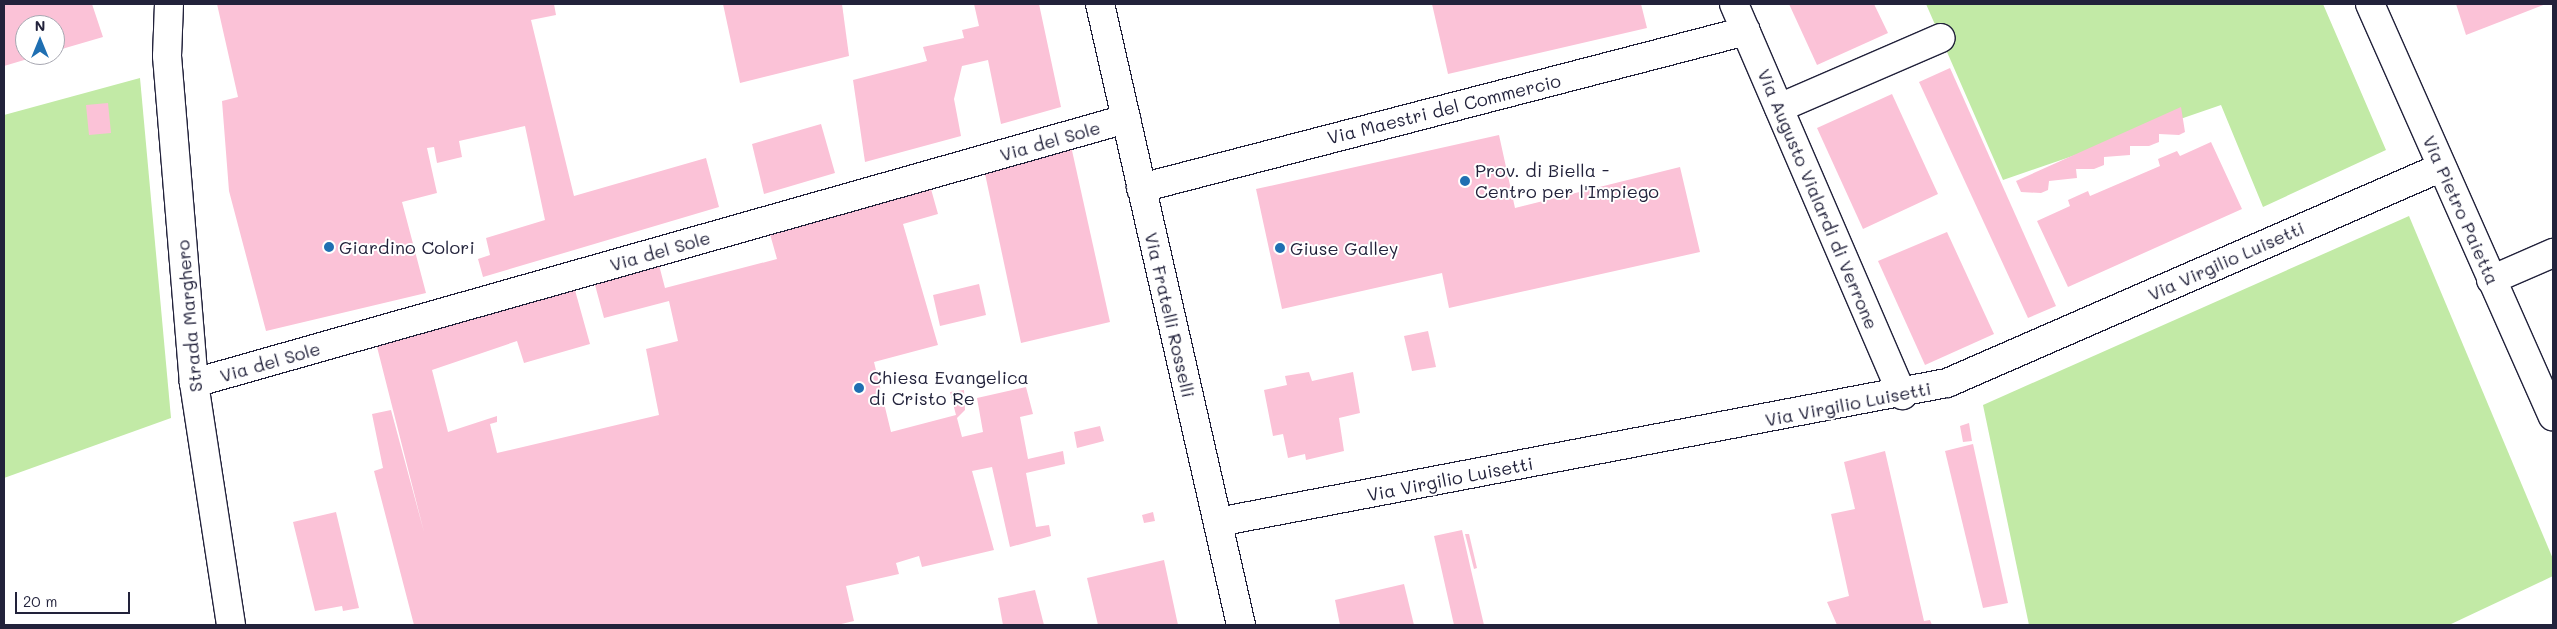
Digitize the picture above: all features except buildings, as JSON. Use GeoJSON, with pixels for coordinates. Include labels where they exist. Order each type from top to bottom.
{"type":"FeatureCollection","features":[{"type":"Feature","properties":{"kind":"street","name":"Strada Marghero"},"geometry":{"type":"LineString","coordinates":[[168,4],[167,56],[194,383],[231,625]]}},
{"type":"Feature","properties":{"kind":"street","name":"Via Fratelli Rosselli"},"geometry":{"type":"LineString","coordinates":[[1100,4],[1241,625]]}},
{"type":"Feature","properties":{"kind":"street","name":"Via Augusto Vialardi di Verrone"},"geometry":{"type":"LineString","coordinates":[[1734,4],[1902,395]]}},
{"type":"Feature","properties":{"kind":"street","name":"Via Pietro Paietta"},"geometry":{"type":"LineString","coordinates":[[2370,4],[2490,280],[2553,416]]}},
{"type":"Feature","properties":{"kind":"street","name":"Via Maestri del Commercio"},"geometry":{"type":"LineString","coordinates":[[1141,188],[1746,31]]}},
{"type":"Feature","properties":{"kind":"street"},"geometry":{"type":"LineString","coordinates":[[1779,108],[1941,38]]}},
{"type":"Feature","properties":{"kind":"street","name":"Via del Sole"},"geometry":{"type":"LineString","coordinates":[[194,383],[1126,119]]}},
{"type":"Feature","properties":{"kind":"street","name":"Via Virgilio Luisetti"},"geometry":{"type":"LineString","coordinates":[[1218,522],[1902,395],[1947,383],[2442,167]]}},
{"type":"Feature","properties":{"kind":"street"},"geometry":{"type":"LineString","coordinates":[[2490,280],[2553,254]]}},
{"type":"Feature","properties":{"kind":"green space"},"geometry":{"type":"Polygon","coordinates":[[[1926,4],[2323,4],[2386,150],[2263,207],[2221,105],[2003,180],[1926,4]]]}},
{"type":"Feature","properties":{"kind":"green space"},"geometry":{"type":"Polygon","coordinates":[[[140,78],[171,418],[4,478],[4,115],[140,78]]]}},
{"type":"Feature","properties":{"kind":"green space"},"geometry":{"type":"Polygon","coordinates":[[[2409,216],[2553,559],[2553,576],[2449,625],[2029,625],[1983,405],[2409,216]]]}},
{"type":"Feature","properties":{"kind":"place","name":"Prov. di Biella - Centro per l'Impiego"},"geometry":{"type":"Point","coordinates":[1465,181]}},
{"type":"Feature","properties":{"kind":"place","name":"Giardino Colori"},"geometry":{"type":"Point","coordinates":[329,247]}},
{"type":"Feature","properties":{"kind":"place","name":"Giuse Galley"},"geometry":{"type":"Point","coordinates":[1280,248]}},
{"type":"Feature","properties":{"kind":"place","name":"Chiesa Evangelica di Cristo Re"},"geometry":{"type":"Point","coordinates":[859,388]}}]}
